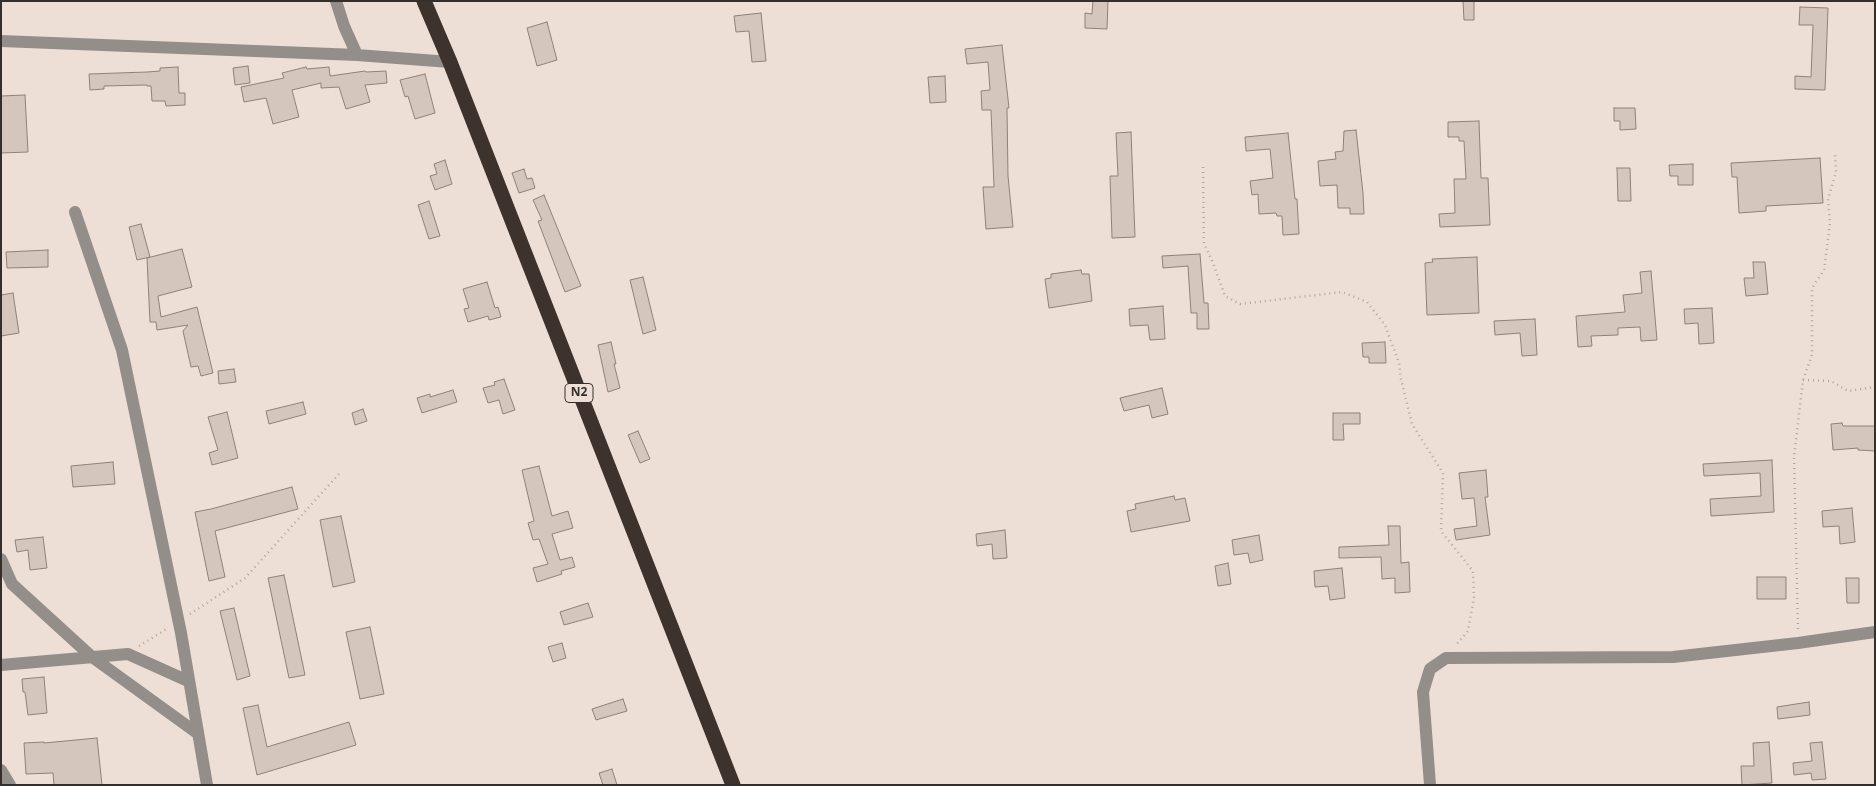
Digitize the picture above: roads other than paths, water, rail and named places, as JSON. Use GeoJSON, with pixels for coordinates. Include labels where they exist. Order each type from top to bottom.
{"type":"FeatureCollection","features":[{"type":"Feature","properties":{"kind":"highway","name":"N2"},"geometry":{"type":"LineString","coordinates":[[424,1],[450,62],[733,785]]}},
{"type":"Feature","properties":{"kind":"street"},"geometry":{"type":"LineString","coordinates":[[336,1],[344,26],[357,55]]}},
{"type":"Feature","properties":{"kind":"street"},"geometry":{"type":"LineString","coordinates":[[1,41],[357,55],[450,62]]}},
{"type":"Feature","properties":{"kind":"street"},"geometry":{"type":"LineString","coordinates":[[75,212],[122,350],[178,621],[207,785]]}},
{"type":"Feature","properties":{"kind":"street"},"geometry":{"type":"LineString","coordinates":[[1,559],[12,584],[92,657],[197,733]]}},
{"type":"Feature","properties":{"kind":"street"},"geometry":{"type":"LineString","coordinates":[[1430,785],[1422,692],[1430,669],[1446,658],[1673,657],[1875,632]]}},
{"type":"Feature","properties":{"kind":"street"},"geometry":{"type":"LineString","coordinates":[[1,665],[128,654],[188,681]]}},
{"type":"Feature","properties":{"kind":"street"},"geometry":{"type":"LineString","coordinates":[[1,770],[10,785]]}}]}
